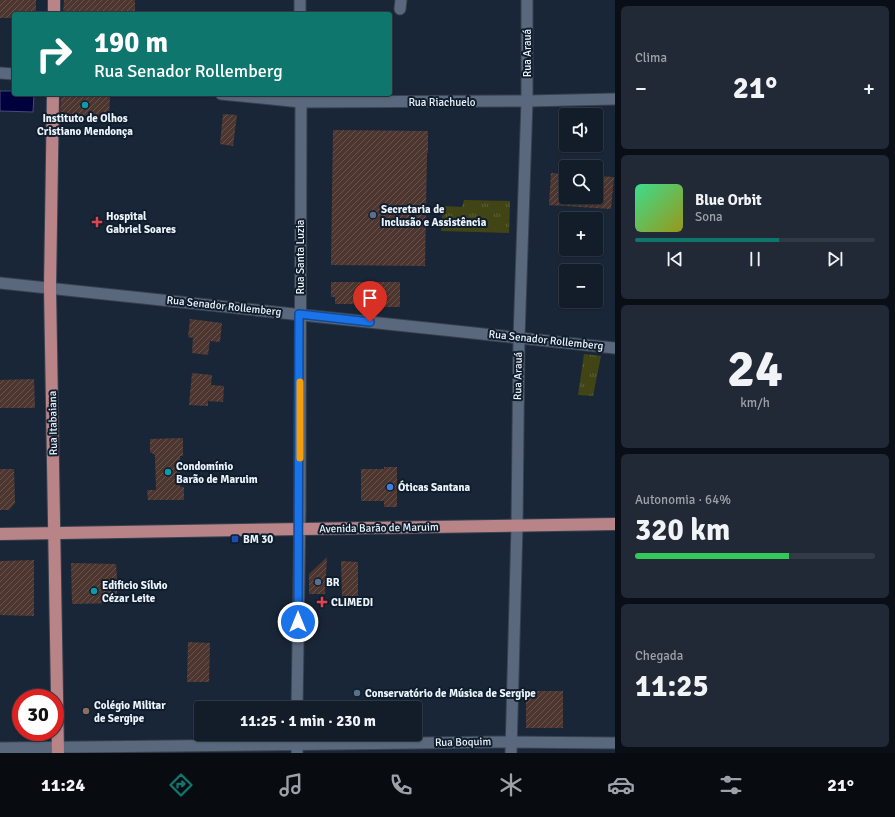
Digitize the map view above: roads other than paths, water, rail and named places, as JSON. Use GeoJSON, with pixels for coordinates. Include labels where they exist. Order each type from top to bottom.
{"type":"FeatureCollection","features":[{"type":"Feature","properties":{"kind":"main road"},"geometry":{"type":"LineString","coordinates":[[54,0],[54,12]]}},
{"type":"Feature","properties":{"kind":"main road","name":"Rua Itabaiana"},"geometry":{"type":"LineString","coordinates":[[53,96],[50,288],[58,750]]}},
{"type":"Feature","properties":{"kind":"main road","name":"Avenida Barão de Maruim"},"geometry":{"type":"LineString","coordinates":[[0,534],[615,524]]}},
{"type":"Feature","properties":{"kind":"street"},"geometry":{"type":"LineString","coordinates":[[300,0],[300,12]]}},
{"type":"Feature","properties":{"kind":"street","name":"Rua Arauá"},"geometry":{"type":"LineString","coordinates":[[511,753],[517,525],[519,338],[527,101],[527,0]]}},
{"type":"Feature","properties":{"kind":"street"},"geometry":{"type":"LineString","coordinates":[[0,73],[12,74]]}},
{"type":"Feature","properties":{"kind":"street","name":"Rua Riachuelo"},"geometry":{"type":"LineString","coordinates":[[260,96],[300,98],[527,101],[615,99]]}},
{"type":"Feature","properties":{"kind":"street","name":"Rua Santa Luzia"},"geometry":{"type":"LineString","coordinates":[[297,701],[300,98]]}},
{"type":"Feature","properties":{"kind":"street","name":"Rua Senador Rollemberg"},"geometry":{"type":"LineString","coordinates":[[0,283],[615,348]]}},
{"type":"Feature","properties":{"kind":"street","name":"Rua Boquim"},"geometry":{"type":"LineString","coordinates":[[0,748],[58,750],[297,744],[512,742],[615,743]]}},
{"type":"Feature","properties":{"kind":"place","name":"Instituto de Olhos Cristiano Mendonça"},"geometry":{"type":"Point","coordinates":[85,105]}},
{"type":"Feature","properties":{"kind":"place","name":"Secretaria de Inclusão e Assistência"},"geometry":{"type":"Point","coordinates":[373,215]}},
{"type":"Feature","properties":{"kind":"place","name":"Hospital Gabriel Soares"},"geometry":{"type":"Point","coordinates":[97,222]}},
{"type":"Feature","properties":{"kind":"place","name":"Condomínio Barão de Maruim"},"geometry":{"type":"Point","coordinates":[168,472]}},
{"type":"Feature","properties":{"kind":"place","name":"Óticas Santana"},"geometry":{"type":"Point","coordinates":[390,487]}},
{"type":"Feature","properties":{"kind":"place","name":"BM 30"},"geometry":{"type":"Point","coordinates":[235,539]}},
{"type":"Feature","properties":{"kind":"place","name":"BR"},"geometry":{"type":"Point","coordinates":[318,582]}},
{"type":"Feature","properties":{"kind":"place","name":"Edificio Sílvio Cézar Leite"},"geometry":{"type":"Point","coordinates":[94,591]}},
{"type":"Feature","properties":{"kind":"place","name":"CLIMEDI"},"geometry":{"type":"Point","coordinates":[322,602]}},
{"type":"Feature","properties":{"kind":"place","name":"Conservatório de Música de Sergipe"},"geometry":{"type":"Point","coordinates":[357,693]}},
{"type":"Feature","properties":{"kind":"place","name":"Colégio Militar de Sergipe"},"geometry":{"type":"Point","coordinates":[86,711]}}]}
